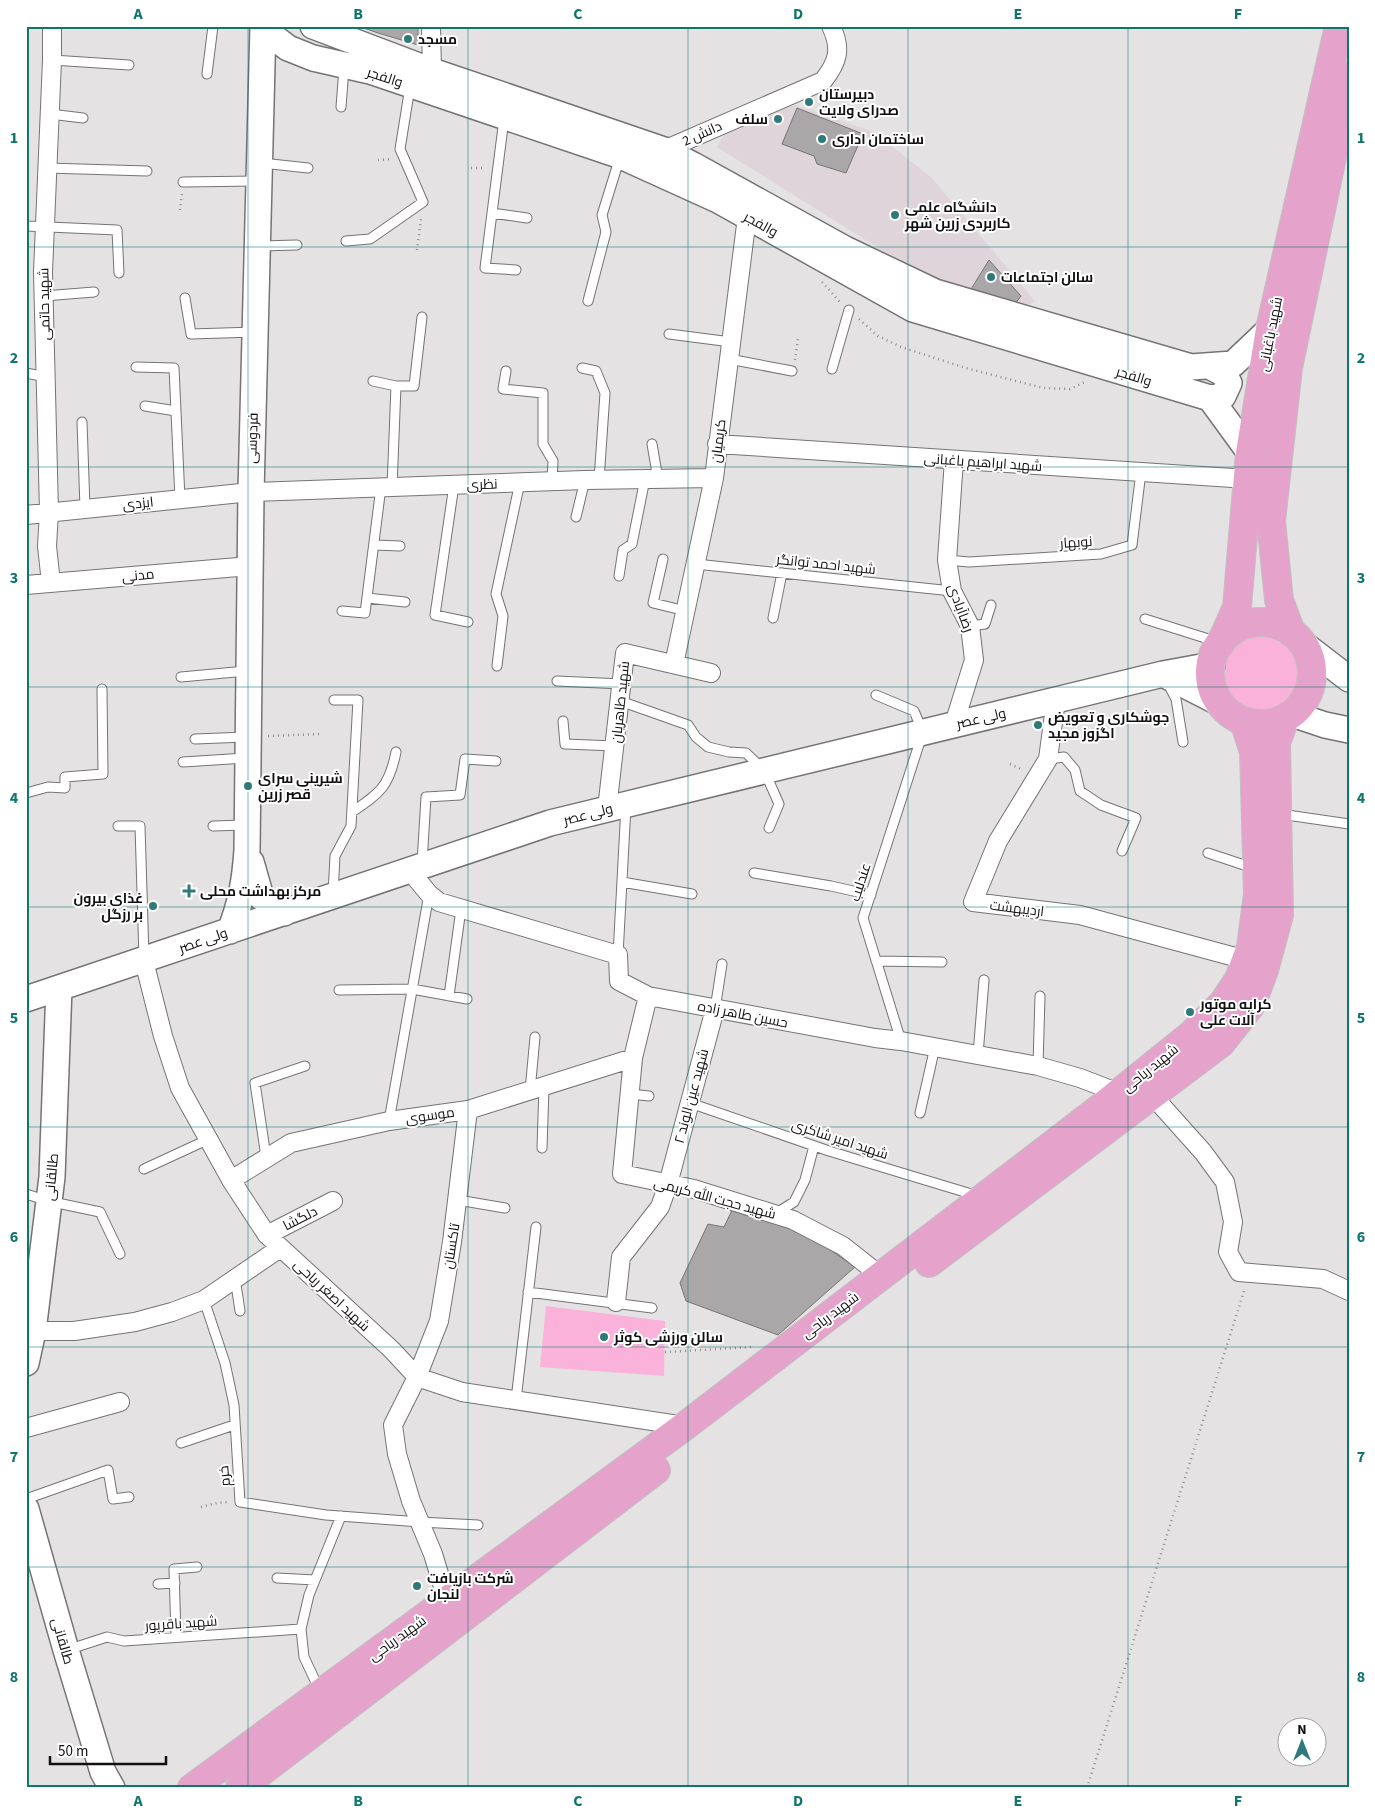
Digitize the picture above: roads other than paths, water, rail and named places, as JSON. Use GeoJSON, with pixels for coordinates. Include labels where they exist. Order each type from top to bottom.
{"type":"FeatureCollection","features":[{"type":"Feature","properties":{"kind":"main road","name":"شهید باغبانی"},"geometry":{"type":"LineString","coordinates":[[1216,654],[1237,607],[1249,466],[1270,329],[1339,26]]}},
{"type":"Feature","properties":{"kind":"main road","name":"شهید باغبانی"},"geometry":{"type":"LineString","coordinates":[[1297,637],[1279,600],[1271,521],[1288,368],[1349,76]]}},
{"type":"Feature","properties":{"kind":"main road"},"geometry":{"type":"LineString","coordinates":[[1262,622],[1277,625],[1297,637],[1310,657],[1313,672],[1310,688],[1304,702],[1289,716],[1272,723],[1258,724],[1244,721],[1230,714],[1220,703],[1213,689],[1210,673],[1216,654],[1232,632],[1246,625],[1262,622]]}},
{"type":"Feature","properties":{"kind":"main road","name":"شهید ریاحی"},"geometry":{"type":"LineString","coordinates":[[240,1788],[1221,1043],[1251,1005],[1264,970],[1279,915],[1276,743],[1289,716]]}},
{"type":"Feature","properties":{"kind":"main road","name":"شهید ریاحی"},"geometry":{"type":"LineString","coordinates":[[192,1788],[685,1426],[1119,1093],[1191,1035],[1222,1003],[1239,979],[1250,947],[1258,894],[1258,870],[1254,752],[1244,721]]}},
{"type":"Feature","properties":{"kind":"street","name":"شهید حاتمی"},"geometry":{"type":"LineString","coordinates":[[51,583],[48,546],[49,512],[44,296],[52,26]]}},
{"type":"Feature","properties":{"kind":"street","name":"والفجر"},"geometry":{"type":"LineString","coordinates":[[313,26],[432,71],[664,150],[845,248],[935,292],[1191,367],[1234,364],[1270,329]]}},
{"type":"Feature","properties":{"kind":"street"},"geometry":{"type":"LineString","coordinates":[[431,26],[432,71]]}},
{"type":"Feature","properties":{"kind":"street","name":"دانش 2"},"geometry":{"type":"LineString","coordinates":[[664,150],[823,81],[832,69],[839,51],[831,26]]}},
{"type":"Feature","properties":{"kind":"street","name":"والفجر"},"geometry":{"type":"LineString","coordinates":[[267,27],[288,48],[314,58],[370,71],[621,156],[718,200],[913,309],[1210,398]]}},
{"type":"Feature","properties":{"kind":"street","name":"فردوسی"},"geometry":{"type":"LineString","coordinates":[[230,931],[240,907],[244,887],[247,850],[251,492],[259,172],[267,27]]}},
{"type":"Feature","properties":{"kind":"street","name":"کریمیان"},"geometry":{"type":"LineString","coordinates":[[674,664],[714,478],[747,217]]}},
{"type":"Feature","properties":{"kind":"street"},"geometry":{"type":"LineString","coordinates":[[1209,366],[1224,374],[1229,382],[1223,396],[1210,398],[1249,466]]}},
{"type":"Feature","properties":{"kind":"street","name":"شهید ابراهیم باغبانی"},"geometry":{"type":"LineString","coordinates":[[717,444],[1141,472],[1249,466]]}},
{"type":"Feature","properties":{"kind":"street","name":"رضاآبادی"},"geometry":{"type":"LineString","coordinates":[[954,460],[947,560],[952,591],[970,626],[974,660],[954,724]]}},
{"type":"Feature","properties":{"kind":"street","name":"نظری"},"geometry":{"type":"LineString","coordinates":[[251,492],[552,481],[714,478]]}},
{"type":"Feature","properties":{"kind":"street","name":"ایزدی"},"geometry":{"type":"LineString","coordinates":[[26,515],[251,492]]}},
{"type":"Feature","properties":{"kind":"street","name":"مدنی"},"geometry":{"type":"LineString","coordinates":[[26,585],[250,566]]}},
{"type":"Feature","properties":{"kind":"street"},"geometry":{"type":"LineString","coordinates":[[1297,637],[1349,679]]}},
{"type":"Feature","properties":{"kind":"street","name":"شهید طاهریان"},"geometry":{"type":"LineString","coordinates":[[617,807],[615,746],[625,653],[711,673]]}},
{"type":"Feature","properties":{"kind":"street","name":"ولی عصر"},"geometry":{"type":"LineString","coordinates":[[27,995],[60,988],[144,961],[550,823],[1163,674],[1216,654]]}},
{"type":"Feature","properties":{"kind":"street"},"geometry":{"type":"LineString","coordinates":[[1163,674],[1220,703]]}},
{"type":"Feature","properties":{"kind":"street","name":"اردیبهشت"},"geometry":{"type":"LineString","coordinates":[[1056,700],[1048,759],[998,841],[973,902],[1080,916],[1246,960]]}},
{"type":"Feature","properties":{"kind":"street"},"geometry":{"type":"LineString","coordinates":[[1289,716],[1349,730]]}},
{"type":"Feature","properties":{"kind":"street","name":"فردوسی"},"geometry":{"type":"LineString","coordinates":[[247,850],[261,897],[284,913]]}},
{"type":"Feature","properties":{"kind":"street"},"geometry":{"type":"LineString","coordinates":[[416,869],[429,894],[439,902],[618,955]]}},
{"type":"Feature","properties":{"kind":"street","name":"حسین طاهر زاده"},"geometry":{"type":"LineString","coordinates":[[618,955],[619,981],[648,996],[1038,1066],[1080,1078],[1119,1093]]}},
{"type":"Feature","properties":{"kind":"street","name":"شهید اصغر ریاحی"},"geometry":{"type":"LineString","coordinates":[[144,961],[163,1036],[180,1088],[231,1180],[267,1235],[392,1350],[417,1377],[462,1392],[685,1426]]}},
{"type":"Feature","properties":{"kind":"street","name":"طالقانی"},"geometry":{"type":"LineString","coordinates":[[26,1364],[37,1264],[37,1198],[52,1177],[60,988]]}},
{"type":"Feature","properties":{"kind":"street","name":"شهید حجت الله کریمی"},"geometry":{"type":"LineString","coordinates":[[648,996],[634,1058],[622,1174],[694,1189],[793,1220],[843,1246],[881,1276]]}},
{"type":"Feature","properties":{"kind":"street","name":"شهید عین الوند ۲"},"geometry":{"type":"LineString","coordinates":[[616,1302],[622,1257],[660,1207],[668,1184],[715,1009]]}},
{"type":"Feature","properties":{"kind":"street","name":"موسوی"},"geometry":{"type":"LineString","coordinates":[[231,1180],[290,1143],[389,1121],[468,1110],[634,1058]]}},
{"type":"Feature","properties":{"kind":"street"},"geometry":{"type":"LineString","coordinates":[[1152,1095],[1203,1152],[1225,1182],[1234,1222],[1228,1252],[1239,1272],[1323,1279],[1349,1291]]}},
{"type":"Feature","properties":{"kind":"street","name":"تاکستان"},"geometry":{"type":"LineString","coordinates":[[448,1600],[433,1554],[411,1500],[397,1454],[393,1425],[417,1377],[439,1321],[458,1200],[468,1110]]}},
{"type":"Feature","properties":{"kind":"street","name":"دلگشا"},"geometry":{"type":"LineString","coordinates":[[267,1235],[333,1201]]}},
{"type":"Feature","properties":{"kind":"street"},"geometry":{"type":"LineString","coordinates":[[30,1331],[74,1331],[135,1322],[172,1312],[204,1300],[280,1248]]}},
{"type":"Feature","properties":{"kind":"street"},"geometry":{"type":"LineString","coordinates":[[26,1428],[120,1402]]}},
{"type":"Feature","properties":{"kind":"street","name":"طالقانی"},"geometry":{"type":"LineString","coordinates":[[26,1509],[105,1782]]}},
{"type":"Feature","properties":{"kind":"lane"},"geometry":{"type":"LineString","coordinates":[[207,74],[213,26]]}},
{"type":"Feature","properties":{"kind":"lane"},"geometry":{"type":"LineString","coordinates":[[52,60],[129,65]]}},
{"type":"Feature","properties":{"kind":"lane"},"geometry":{"type":"LineString","coordinates":[[341,107],[345,65]]}},
{"type":"Feature","properties":{"kind":"lane"},"geometry":{"type":"LineString","coordinates":[[346,241],[370,239],[422,202],[400,149],[410,85]]}},
{"type":"Feature","properties":{"kind":"lane"},"geometry":{"type":"LineString","coordinates":[[50,114],[83,118]]}},
{"type":"Feature","properties":{"kind":"lane"},"geometry":{"type":"LineString","coordinates":[[504,117],[485,268],[516,270]]}},
{"type":"Feature","properties":{"kind":"lane"},"geometry":{"type":"LineString","coordinates":[[588,301],[606,232],[602,215],[621,156]]}},
{"type":"Feature","properties":{"kind":"lane"},"geometry":{"type":"LineString","coordinates":[[48,168],[147,171]]}},
{"type":"Feature","properties":{"kind":"lane"},"geometry":{"type":"LineString","coordinates":[[183,182],[308,168]]}},
{"type":"Feature","properties":{"kind":"lane"},"geometry":{"type":"LineString","coordinates":[[492,213],[527,218]]}},
{"type":"Feature","properties":{"kind":"lane"},"geometry":{"type":"LineString","coordinates":[[26,226],[117,230],[118,273]]}},
{"type":"Feature","properties":{"kind":"lane"},"geometry":{"type":"LineString","coordinates":[[257,246],[297,245]]}},
{"type":"Feature","properties":{"kind":"lane"},"geometry":{"type":"LineString","coordinates":[[44,296],[94,292]]}},
{"type":"Feature","properties":{"kind":"lane"},"geometry":{"type":"LineString","coordinates":[[185,298],[191,334],[255,332]]}},
{"type":"Feature","properties":{"kind":"lane"},"geometry":{"type":"LineString","coordinates":[[832,369],[849,310]]}},
{"type":"Feature","properties":{"kind":"lane"},"geometry":{"type":"LineString","coordinates":[[373,381],[396,386],[414,386],[422,317]]}},
{"type":"Feature","properties":{"kind":"lane"},"geometry":{"type":"LineString","coordinates":[[669,334],[792,371]]}},
{"type":"Feature","properties":{"kind":"lane"},"geometry":{"type":"LineString","coordinates":[[136,366],[174,368],[180,499]]}},
{"type":"Feature","properties":{"kind":"lane"},"geometry":{"type":"LineString","coordinates":[[576,517],[592,480],[605,393],[596,371],[582,368]]}},
{"type":"Feature","properties":{"kind":"lane"},"geometry":{"type":"LineString","coordinates":[[506,371],[503,390],[542,393],[542,444],[553,461],[552,481]]}},
{"type":"Feature","properties":{"kind":"lane"},"geometry":{"type":"LineString","coordinates":[[26,374],[46,377]]}},
{"type":"Feature","properties":{"kind":"lane"},"geometry":{"type":"LineString","coordinates":[[342,611],[365,613],[374,545],[387,487],[396,386]]}},
{"type":"Feature","properties":{"kind":"lane"},"geometry":{"type":"LineString","coordinates":[[144,406],[176,411]]}},
{"type":"Feature","properties":{"kind":"lane"},"geometry":{"type":"LineString","coordinates":[[82,422],[85,508]]}},
{"type":"Feature","properties":{"kind":"lane"},"geometry":{"type":"LineString","coordinates":[[619,576],[622,550],[632,544],[651,479],[652,444]]}},
{"type":"Feature","properties":{"kind":"lane","name":"نوبهار"},"geometry":{"type":"LineString","coordinates":[[947,560],[969,562],[1102,554],[1132,545],[1141,472]]}},
{"type":"Feature","properties":{"kind":"lane"},"geometry":{"type":"LineString","coordinates":[[497,666],[503,616],[496,594],[520,482]]}},
{"type":"Feature","properties":{"kind":"lane"},"geometry":{"type":"LineString","coordinates":[[454,485],[435,615],[468,622]]}},
{"type":"Feature","properties":{"kind":"lane"},"geometry":{"type":"LineString","coordinates":[[374,545],[400,546]]}},
{"type":"Feature","properties":{"kind":"lane"},"geometry":{"type":"LineString","coordinates":[[662,560],[653,603],[686,611]]}},
{"type":"Feature","properties":{"kind":"lane","name":"شهید احمد توانگر"},"geometry":{"type":"LineString","coordinates":[[696,564],[952,591]]}},
{"type":"Feature","properties":{"kind":"lane"},"geometry":{"type":"LineString","coordinates":[[773,618],[782,573]]}},
{"type":"Feature","properties":{"kind":"lane"},"geometry":{"type":"LineString","coordinates":[[367,598],[405,602]]}},
{"type":"Feature","properties":{"kind":"lane"},"geometry":{"type":"LineString","coordinates":[[970,626],[985,624],[991,604]]}},
{"type":"Feature","properties":{"kind":"lane"},"geometry":{"type":"LineString","coordinates":[[1145,619],[1216,654]]}},
{"type":"Feature","properties":{"kind":"lane"},"geometry":{"type":"LineString","coordinates":[[181,678],[249,671]]}},
{"type":"Feature","properties":{"kind":"lane"},"geometry":{"type":"LineString","coordinates":[[1163,674],[1176,699],[1183,742]]}},
{"type":"Feature","properties":{"kind":"lane"},"geometry":{"type":"LineString","coordinates":[[557,681],[621,692],[688,725],[696,737],[708,747],[729,752],[746,753],[764,770],[779,804],[769,828]]}},
{"type":"Feature","properties":{"kind":"lane"},"geometry":{"type":"LineString","coordinates":[[26,793],[48,788],[65,788],[65,777],[103,774],[102,689]]}},
{"type":"Feature","properties":{"kind":"lane"},"geometry":{"type":"LineString","coordinates":[[876,696],[914,711],[923,732]]}},
{"type":"Feature","properties":{"kind":"lane"},"geometry":{"type":"LineString","coordinates":[[333,896],[335,856],[351,826],[358,700],[334,700]]}},
{"type":"Feature","properties":{"kind":"lane"},"geometry":{"type":"LineString","coordinates":[[563,721],[565,744],[615,746]]}},
{"type":"Feature","properties":{"kind":"lane","name":"عندلیب"},"geometry":{"type":"LineString","coordinates":[[901,1041],[863,918],[923,732]]}},
{"type":"Feature","properties":{"kind":"lane"},"geometry":{"type":"LineString","coordinates":[[195,739],[248,747]]}},
{"type":"Feature","properties":{"kind":"lane"},"geometry":{"type":"LineString","coordinates":[[183,762],[248,747]]}},
{"type":"Feature","properties":{"kind":"lane"},"geometry":{"type":"LineString","coordinates":[[352,812],[373,798],[386,784],[396,752]]}},
{"type":"Feature","properties":{"kind":"lane"},"geometry":{"type":"LineString","coordinates":[[1048,759],[1064,756],[1075,770],[1080,791],[1101,805],[1136,818],[1122,851]]}},
{"type":"Feature","properties":{"kind":"lane"},"geometry":{"type":"LineString","coordinates":[[416,869],[426,797],[460,796],[464,759],[496,761]]}},
{"type":"Feature","properties":{"kind":"lane"},"geometry":{"type":"LineString","coordinates":[[617,807],[622,882],[618,955]]}},
{"type":"Feature","properties":{"kind":"lane"},"geometry":{"type":"LineString","coordinates":[[1277,814],[1349,824]]}},
{"type":"Feature","properties":{"kind":"lane"},"geometry":{"type":"LineString","coordinates":[[213,826],[248,824]]}},
{"type":"Feature","properties":{"kind":"lane"},"geometry":{"type":"LineString","coordinates":[[118,826],[140,826],[144,961]]}},
{"type":"Feature","properties":{"kind":"lane"},"geometry":{"type":"LineString","coordinates":[[1208,853],[1258,870]]}},
{"type":"Feature","properties":{"kind":"lane"},"geometry":{"type":"LineString","coordinates":[[754,873],[871,895]]}},
{"type":"Feature","properties":{"kind":"lane"},"geometry":{"type":"LineString","coordinates":[[622,882],[692,894]]}},
{"type":"Feature","properties":{"kind":"lane"},"geometry":{"type":"LineString","coordinates":[[389,1121],[429,894]]}},
{"type":"Feature","properties":{"kind":"lane"},"geometry":{"type":"LineString","coordinates":[[449,996],[461,908]]}},
{"type":"Feature","properties":{"kind":"lane"},"geometry":{"type":"LineString","coordinates":[[876,961],[942,962]]}},
{"type":"Feature","properties":{"kind":"lane"},"geometry":{"type":"LineString","coordinates":[[715,1009],[722,964]]}},
{"type":"Feature","properties":{"kind":"lane"},"geometry":{"type":"LineString","coordinates":[[978,1055],[984,980]]}},
{"type":"Feature","properties":{"kind":"lane"},"geometry":{"type":"LineString","coordinates":[[339,990],[412,989],[467,999]]}},
{"type":"Feature","properties":{"kind":"lane"},"geometry":{"type":"LineString","coordinates":[[1038,1066],[1040,996]]}},
{"type":"Feature","properties":{"kind":"lane"},"geometry":{"type":"LineString","coordinates":[[535,1037],[542,1148]]}},
{"type":"Feature","properties":{"kind":"lane"},"geometry":{"type":"LineString","coordinates":[[920,1112],[935,1047]]}},
{"type":"Feature","properties":{"kind":"lane"},"geometry":{"type":"LineString","coordinates":[[266,1157],[255,1083],[305,1066]]}},
{"type":"Feature","properties":{"kind":"lane"},"geometry":{"type":"LineString","coordinates":[[630,1094],[649,1096]]}},
{"type":"Feature","properties":{"kind":"lane","name":"شهید امیر شاکری"},"geometry":{"type":"LineString","coordinates":[[690,1103],[814,1146],[983,1198]]}},
{"type":"Feature","properties":{"kind":"lane"},"geometry":{"type":"LineString","coordinates":[[144,1170],[209,1139]]}},
{"type":"Feature","properties":{"kind":"lane"},"geometry":{"type":"LineString","coordinates":[[775,1214],[794,1202],[805,1180],[814,1146]]}},
{"type":"Feature","properties":{"kind":"lane"},"geometry":{"type":"LineString","coordinates":[[37,1198],[100,1212],[120,1254]]}},
{"type":"Feature","properties":{"kind":"lane"},"geometry":{"type":"LineString","coordinates":[[458,1200],[505,1208]]}},
{"type":"Feature","properties":{"kind":"lane"},"geometry":{"type":"LineString","coordinates":[[516,1400],[536,1227]]}},
{"type":"Feature","properties":{"kind":"lane"},"geometry":{"type":"LineString","coordinates":[[235,1278],[240,1311]]}},
{"type":"Feature","properties":{"kind":"lane"},"geometry":{"type":"LineString","coordinates":[[528,1292],[652,1308]]}},
{"type":"Feature","properties":{"kind":"lane","name":"خرم"},"geometry":{"type":"LineString","coordinates":[[204,1300],[224,1364],[234,1405],[240,1502],[341,1516],[478,1525]]}},
{"type":"Feature","properties":{"kind":"lane"},"geometry":{"type":"LineString","coordinates":[[181,1442],[234,1424]]}},
{"type":"Feature","properties":{"kind":"lane"},"geometry":{"type":"LineString","coordinates":[[26,1499],[108,1470],[113,1500],[130,1497]]}},
{"type":"Feature","properties":{"kind":"lane"},"geometry":{"type":"LineString","coordinates":[[321,1694],[304,1657],[301,1628],[309,1595],[341,1516]]}},
{"type":"Feature","properties":{"kind":"lane"},"geometry":{"type":"LineString","coordinates":[[176,1637],[174,1568],[197,1568]]}},
{"type":"Feature","properties":{"kind":"lane"},"geometry":{"type":"LineString","coordinates":[[277,1578],[315,1580]]}},
{"type":"Feature","properties":{"kind":"lane"},"geometry":{"type":"LineString","coordinates":[[158,1584],[175,1583]]}},
{"type":"Feature","properties":{"kind":"lane","name":"شهید باقرپور"},"geometry":{"type":"LineString","coordinates":[[66,1650],[107,1637],[124,1641],[301,1628]]}},
{"type":"Feature","properties":{"kind":"place","name":"مسجد"},"geometry":{"type":"Point","coordinates":[408,39]}},
{"type":"Feature","properties":{"kind":"place","name":"دبیرستان صدرای ولایت"},"geometry":{"type":"Point","coordinates":[809,102]}},
{"type":"Feature","properties":{"kind":"place","name":"سلف"},"geometry":{"type":"Point","coordinates":[778,119]}},
{"type":"Feature","properties":{"kind":"place","name":"ساختمان اداری"},"geometry":{"type":"Point","coordinates":[822,139]}},
{"type":"Feature","properties":{"kind":"place","name":"دانشگاه علمی کاربردی زرین شهر"},"geometry":{"type":"Point","coordinates":[895,215]}},
{"type":"Feature","properties":{"kind":"place","name":"سالن اجتماعات"},"geometry":{"type":"Point","coordinates":[991,277]}},
{"type":"Feature","properties":{"kind":"place","name":"جوشکاری و تعویض اگزوز مجید"},"geometry":{"type":"Point","coordinates":[1038,725]}},
{"type":"Feature","properties":{"kind":"place","name":"شیرینی سرای قصر زرین"},"geometry":{"type":"Point","coordinates":[248,786]}},
{"type":"Feature","properties":{"kind":"place","name":"مرکز بهداشت محلی"},"geometry":{"type":"Point","coordinates":[189,891]}},
{"type":"Feature","properties":{"kind":"place","name":"غذای بیرون بر رزگل"},"geometry":{"type":"Point","coordinates":[153,906]}},
{"type":"Feature","properties":{"kind":"place","name":"کرایه موتور آلات علی"},"geometry":{"type":"Point","coordinates":[1190,1012]}},
{"type":"Feature","properties":{"kind":"place","name":"سالن ورزشی کوثر"},"geometry":{"type":"Point","coordinates":[604,1337]}},
{"type":"Feature","properties":{"kind":"place","name":"شرکت بازیافت لنجان"},"geometry":{"type":"Point","coordinates":[417,1586]}}]}
